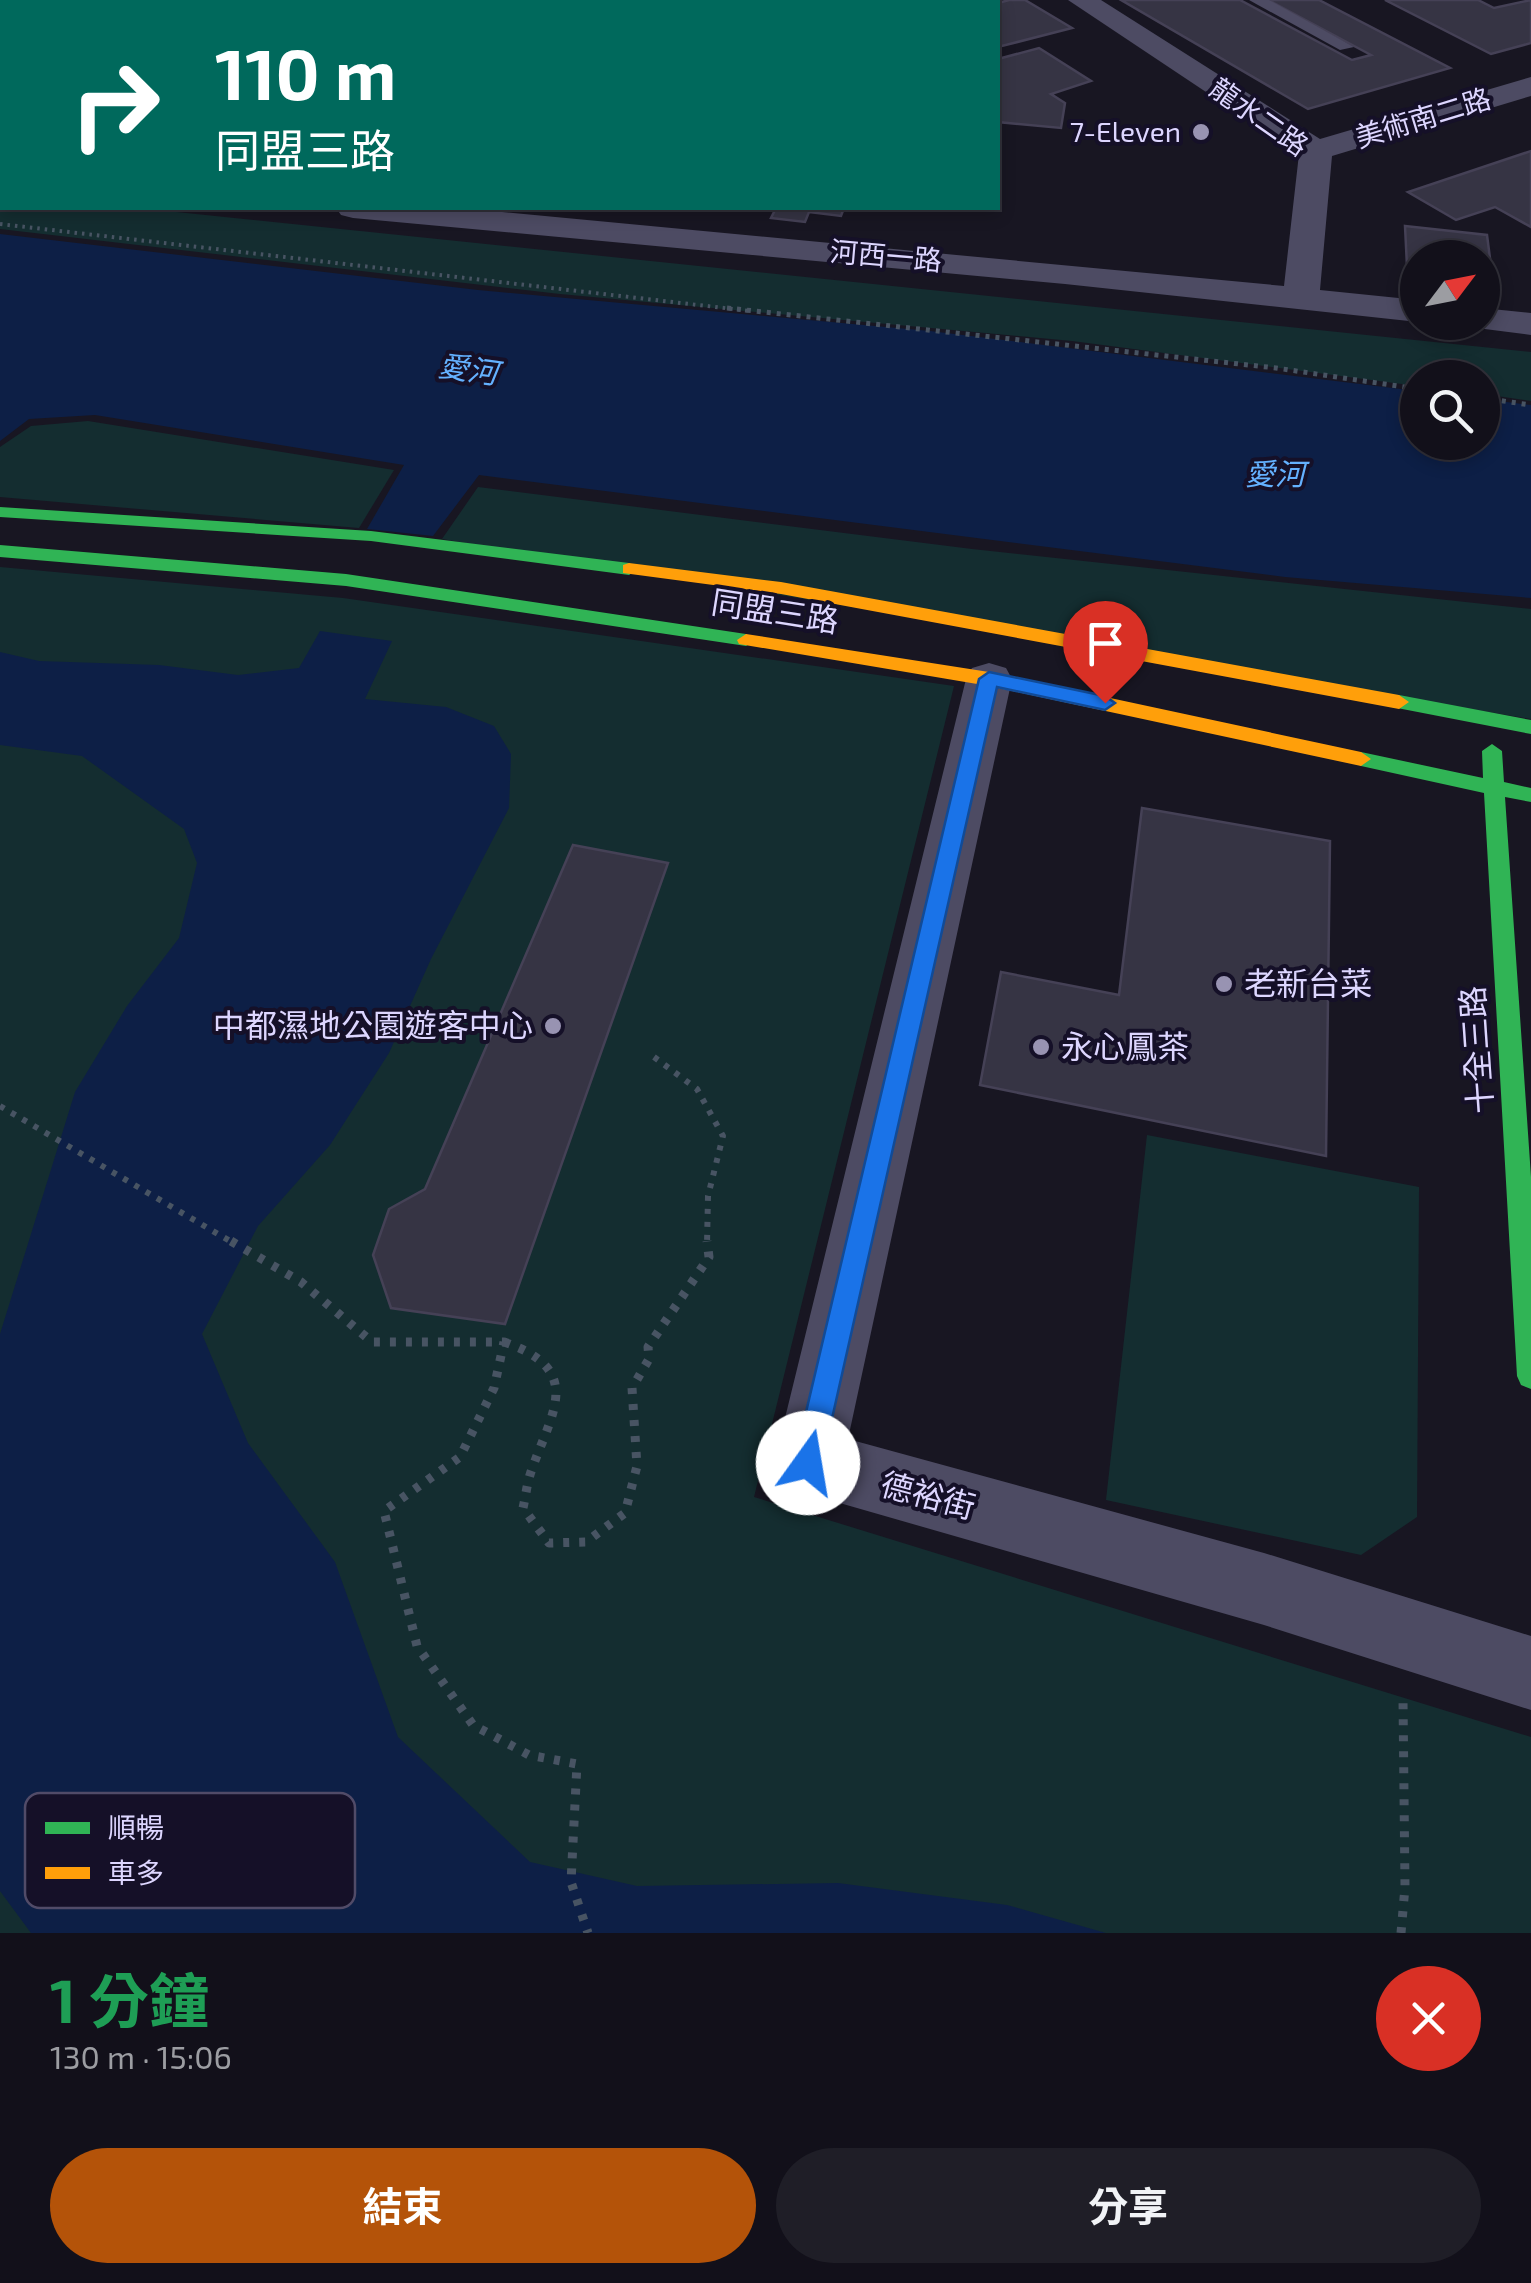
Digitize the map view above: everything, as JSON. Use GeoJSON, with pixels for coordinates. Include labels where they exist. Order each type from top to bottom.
{"type":"FeatureCollection","features":[{"type":"Feature","properties":{"kind":"street","name":"龍水二路"},"geometry":{"type":"LineString","coordinates":[[1082,0],[1316,150],[1301,298]]}},
{"type":"Feature","properties":{"kind":"street","name":"美術南二路"},"geometry":{"type":"LineString","coordinates":[[1316,150],[1531,86]]}},
{"type":"Feature","properties":{"kind":"street","name":"河西一路"},"geometry":{"type":"LineString","coordinates":[[408,210],[491,213],[1400,309]]}},
{"type":"Feature","properties":{"kind":"street"},"geometry":{"type":"LineString","coordinates":[[1500,320],[1531,324]]}},
{"type":"Feature","properties":{"kind":"street","name":"同盟三路"},"geometry":{"type":"LineString","coordinates":[[0,512],[372,536],[781,588],[1531,727]]}},
{"type":"Feature","properties":{"kind":"street","name":"同盟三路"},"geometry":{"type":"LineString","coordinates":[[0,551],[346,580],[989,679],[1531,795]]}},
{"type":"Feature","properties":{"kind":"street","name":"德裕街"},"geometry":{"type":"LineString","coordinates":[[989,679],[808,1463],[1264,1589],[1531,1673]]}},
{"type":"Feature","properties":{"kind":"street","name":"十全三路"},"geometry":{"type":"LineString","coordinates":[[1493,720],[1492,786],[1531,1376]]}},
{"type":"Feature","properties":{"kind":"lane"},"geometry":{"type":"LineString","coordinates":[[1257,0],[1346,47]]}},
{"type":"Feature","properties":{"kind":"path"},"geometry":{"type":"LineString","coordinates":[[0,224],[366,269],[1276,368],[1400,386]]}},
{"type":"Feature","properties":{"kind":"path"},"geometry":{"type":"LineString","coordinates":[[1500,401],[1531,405]]}},
{"type":"Feature","properties":{"kind":"path"},"geometry":{"type":"LineString","coordinates":[[0,1106],[301,1282],[372,1342],[504,1342],[530,1349],[550,1371],[556,1397],[554,1422],[532,1469],[523,1508],[549,1543],[586,1542],[625,1512],[638,1466],[632,1388],[650,1360],[648,1348],[708,1257],[703,1219],[709,1180],[723,1136],[710,1106],[685,1074],[654,1058]]}},
{"type":"Feature","properties":{"kind":"path"},"geometry":{"type":"LineString","coordinates":[[504,1342],[494,1388],[460,1458],[384,1511],[417,1646],[474,1725],[529,1755],[577,1764],[570,1882],[588,1933]]}},
{"type":"Feature","properties":{"kind":"path"},"geometry":{"type":"LineString","coordinates":[[1401,1933],[1403,1686]]}},
{"type":"Feature","properties":{"kind":"green space"},"geometry":{"type":"Polygon","coordinates":[[[0,210],[157,210],[1531,352],[1531,401],[1500,396],[1500,360],[1400,360],[1400,384],[1072,341],[560,294],[0,229],[0,210]]]}},
{"type":"Feature","properties":{"kind":"green space"},"geometry":{"type":"Polygon","coordinates":[[[88,421],[394,470],[359,528],[0,497],[0,447],[31,426],[88,421]]]}},
{"type":"Feature","properties":{"kind":"green space"},"geometry":{"type":"Polygon","coordinates":[[[478,487],[972,549],[1531,609],[1531,719],[442,539],[478,487]]]}},
{"type":"Feature","properties":{"kind":"green space"},"geometry":{"type":"Polygon","coordinates":[[[0,567],[343,598],[954,686],[754,1497],[1531,1737],[1531,1933],[0,1933],[0,567]]]}},
{"type":"Feature","properties":{"kind":"green space"},"geometry":{"type":"Polygon","coordinates":[[[1147,1135],[1419,1187],[1417,1517],[1361,1555],[1106,1500],[1147,1135]]]}},
{"type":"Feature","properties":{"kind":"water","name":"愛河"},"geometry":{"type":"Polygon","coordinates":[[[0,234],[478,290],[930,331],[1400,389],[1400,460],[1500,460],[1500,401],[1531,405],[1531,598],[1285,577],[479,475],[433,536],[367,529],[404,465],[95,415],[29,419],[0,441],[0,234]]]}},
{"type":"Feature","properties":{"kind":"water"},"geometry":{"type":"Polygon","coordinates":[[[320,631],[392,641],[365,699],[446,707],[494,726],[511,754],[509,808],[431,959],[389,1053],[330,1145],[258,1226],[202,1334],[248,1443],[335,1562],[398,1737],[530,1862],[637,1886],[838,1883],[1007,1905],[1106,1933],[31,1933],[0,1891],[0,1334],[75,1092],[127,1006],[179,938],[197,863],[184,829],[82,756],[0,745],[0,652],[39,661],[159,665],[238,675],[299,668],[320,631]]]}},
{"type":"Feature","properties":{"kind":"building"},"geometry":{"type":"Polygon","coordinates":[[[1025,0],[1072,28],[1000,46],[1000,2],[1025,0]]]}},
{"type":"Feature","properties":{"kind":"building"},"geometry":{"type":"Polygon","coordinates":[[[1121,0],[1240,0],[1352,60],[1371,55],[1268,0],[1319,0],[1450,68],[1308,109],[1121,0]]]}},
{"type":"Feature","properties":{"kind":"building"},"geometry":{"type":"Polygon","coordinates":[[[1385,0],[1478,0],[1494,8],[1531,0],[1531,43],[1491,54],[1385,0]]]}},
{"type":"Feature","properties":{"kind":"building"},"geometry":{"type":"Polygon","coordinates":[[[1039,48],[1091,81],[1051,94],[1065,103],[1061,128],[1000,122],[1000,58],[1039,48]]]}},
{"type":"Feature","properties":{"kind":"building"},"geometry":{"type":"Polygon","coordinates":[[[1531,151],[1531,227],[1495,207],[1456,220],[1408,192],[1531,151]]]}},
{"type":"Feature","properties":{"kind":"building"},"geometry":{"type":"Polygon","coordinates":[[[775,210],[843,210],[841,216],[809,212],[805,222],[771,218],[775,210]]]}},
{"type":"Feature","properties":{"kind":"building"},"geometry":{"type":"Polygon","coordinates":[[[1405,226],[1487,235],[1488,240],[1406,240],[1405,226]]]}},
{"type":"Feature","properties":{"kind":"building","name":"老新台菜"},"geometry":{"type":"Polygon","coordinates":[[[1142,808],[1330,841],[1326,1156],[980,1085],[1001,972],[1119,995],[1142,808]]]}},
{"type":"Feature","properties":{"kind":"building","name":"中都濕地公園遊客中心"},"geometry":{"type":"Polygon","coordinates":[[[573,845],[668,863],[505,1324],[391,1308],[373,1255],[389,1209],[425,1189],[573,845]]]}},
{"type":"Feature","properties":{"kind":"traffic: fast"},"geometry":{"type":"LineString","coordinates":[[0,512],[371,536],[629,569]]}},
{"type":"Feature","properties":{"kind":"traffic: fast"},"geometry":{"type":"LineString","coordinates":[[0,551],[346,580],[746,640]]}},
{"type":"Feature","properties":{"kind":"traffic: fast"},"geometry":{"type":"LineString","coordinates":[[1399,702],[1531,727]]}},
{"type":"Feature","properties":{"kind":"traffic: fast"},"geometry":{"type":"LineString","coordinates":[[1492,751],[1531,1376]]}},
{"type":"Feature","properties":{"kind":"traffic: fast"},"geometry":{"type":"LineString","coordinates":[[1361,759],[1531,795]]}},
{"type":"Feature","properties":{"kind":"traffic: slow"},"geometry":{"type":"LineString","coordinates":[[629,569],[781,588],[1399,702]]}},
{"type":"Feature","properties":{"kind":"traffic: slow"},"geometry":{"type":"LineString","coordinates":[[746,640],[989,679],[1361,759]]}},
{"type":"Feature","properties":{"kind":"place","name":"7-Eleven"},"geometry":{"type":"Point","coordinates":[1201,132]}},
{"type":"Feature","properties":{"kind":"place","name":"老新台菜"},"geometry":{"type":"Point","coordinates":[1224,984]}},
{"type":"Feature","properties":{"kind":"place","name":"中都濕地公園遊客中心"},"geometry":{"type":"Point","coordinates":[553,1026]}},
{"type":"Feature","properties":{"kind":"place","name":"永心鳳茶"},"geometry":{"type":"Point","coordinates":[1041,1047]}},
{"type":"Feature","properties":{"kind":"route"},"geometry":{"type":"LineString","coordinates":[[808,1463],[989,679],[1105,703]]}}]}
